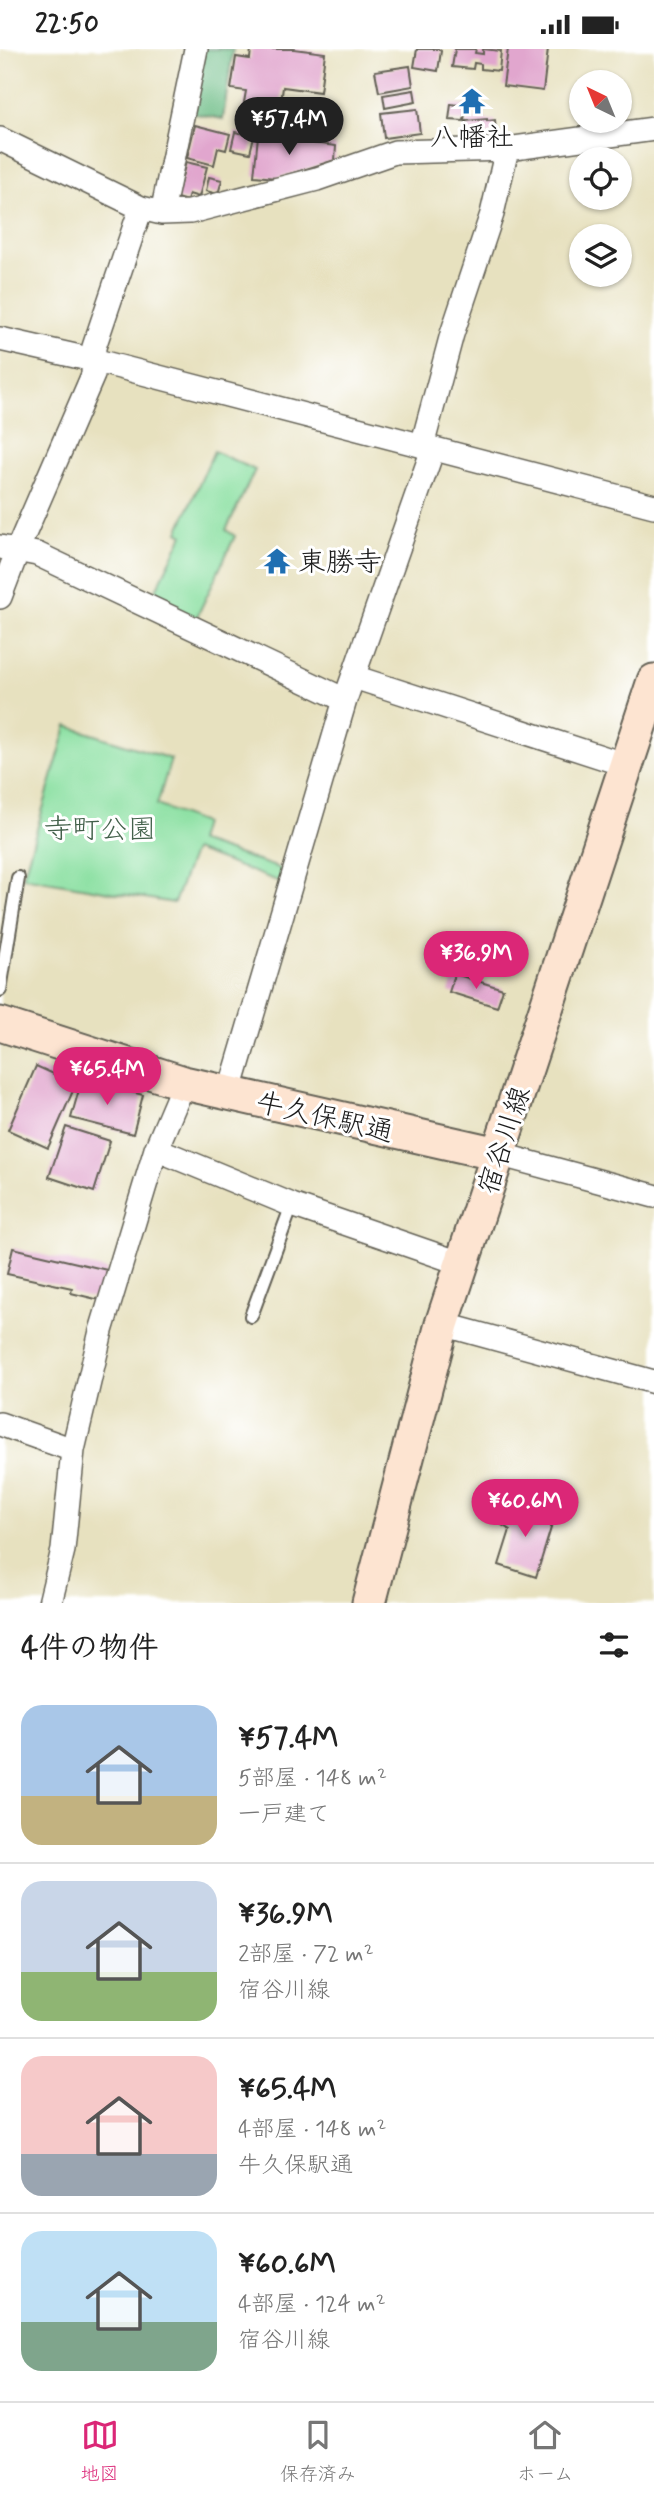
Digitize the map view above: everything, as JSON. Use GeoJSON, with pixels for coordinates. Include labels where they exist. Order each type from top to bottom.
{"type":"FeatureCollection","features":[{"type":"Feature","properties":{"kind":"main road","name":"宿谷川線"},"geometry":{"type":"LineString","coordinates":[[369,1603],[442,1324],[654,681]]}},
{"type":"Feature","properties":{"kind":"main road","name":"牛久保駅通"},"geometry":{"type":"LineString","coordinates":[[0,1024],[184,1083],[498,1154]]}},
{"type":"Feature","properties":{"kind":"street"},"geometry":{"type":"LineString","coordinates":[[0,597],[10,549],[22,539],[93,375],[94,347],[152,210],[196,49]]}},
{"type":"Feature","properties":{"kind":"street"},"geometry":{"type":"LineString","coordinates":[[0,139],[152,210],[190,212],[317,179],[395,152],[507,149],[654,129]]}},
{"type":"Feature","properties":{"kind":"street"},"geometry":{"type":"LineString","coordinates":[[229,1094],[345,699],[428,447],[452,334],[492,214],[507,149]]}},
{"type":"Feature","properties":{"kind":"street"},"geometry":{"type":"LineString","coordinates":[[0,339],[654,506]]}},
{"type":"Feature","properties":{"kind":"street"},"geometry":{"type":"LineString","coordinates":[[10,549],[37,554],[345,699]]}},
{"type":"Feature","properties":{"kind":"street"},"geometry":{"type":"LineString","coordinates":[[354,677],[626,765]]}},
{"type":"Feature","properties":{"kind":"street"},"geometry":{"type":"LineString","coordinates":[[50,1603],[63,1550],[73,1450],[100,1331],[156,1149],[184,1083]]}},
{"type":"Feature","properties":{"kind":"street"},"geometry":{"type":"LineString","coordinates":[[156,1149],[292,1205],[463,1264]]}},
{"type":"Feature","properties":{"kind":"street","name":"牛久保駅通"},"geometry":{"type":"LineString","coordinates":[[498,1154],[654,1196]]}},
{"type":"Feature","properties":{"kind":"street"},"geometry":{"type":"LineString","coordinates":[[442,1324],[654,1382]]}},
{"type":"Feature","properties":{"kind":"street"},"geometry":{"type":"LineString","coordinates":[[0,1425],[73,1450]]}},
{"type":"Feature","properties":{"kind":"lane"},"geometry":{"type":"LineString","coordinates":[[0,990],[18,878]]}},
{"type":"Feature","properties":{"kind":"lane"},"geometry":{"type":"LineString","coordinates":[[251,1316],[292,1205]]}},
{"type":"Feature","properties":{"kind":"green space"},"geometry":{"type":"Polygon","coordinates":[[[202,49],[233,49],[223,119],[191,113],[202,49]]]}},
{"type":"Feature","properties":{"kind":"green space"},"geometry":{"type":"Polygon","coordinates":[[[214,451],[255,470],[226,530],[235,536],[195,621],[151,600],[183,535],[178,532],[214,451]]]}},
{"type":"Feature","properties":{"kind":"green space","name":"寺町公園"},"geometry":{"type":"Polygon","coordinates":[[[67,726],[171,759],[157,805],[203,823],[198,841],[288,871],[283,883],[194,850],[174,903],[23,877],[67,726]]]}},
{"type":"Feature","properties":{"kind":"building"},"geometry":{"type":"Polygon","coordinates":[[[251,49],[294,49],[325,53],[320,92],[283,87],[278,125],[241,120],[246,91],[231,89],[236,57],[250,59],[251,49]]]}},
{"type":"Feature","properties":{"kind":"building"},"geometry":{"type":"Polygon","coordinates":[[[417,49],[441,51],[438,71],[414,67],[417,49]]]}},
{"type":"Feature","properties":{"kind":"building"},"geometry":{"type":"Polygon","coordinates":[[[455,49],[476,49],[475,53],[483,54],[483,49],[501,51],[499,71],[481,69],[481,64],[474,63],[473,69],[452,67],[455,49]]]}},
{"type":"Feature","properties":{"kind":"building"},"geometry":{"type":"Polygon","coordinates":[[[508,49],[548,49],[543,91],[503,86],[508,49]]]}},
{"type":"Feature","properties":{"kind":"building"},"geometry":{"type":"Polygon","coordinates":[[[410,66],[413,86],[379,92],[375,71],[410,66]]]}},
{"type":"Feature","properties":{"kind":"building"},"geometry":{"type":"Polygon","coordinates":[[[414,90],[416,102],[385,108],[383,95],[414,90]]]}},
{"type":"Feature","properties":{"kind":"building"},"geometry":{"type":"Polygon","coordinates":[[[451,104],[466,106],[464,121],[449,120],[451,104]]]}},
{"type":"Feature","properties":{"kind":"building"},"geometry":{"type":"Polygon","coordinates":[[[417,109],[420,133],[384,138],[381,113],[417,109]]]}},
{"type":"Feature","properties":{"kind":"building"},"geometry":{"type":"Polygon","coordinates":[[[495,120],[496,134],[467,136],[466,121],[495,120]]]}},
{"type":"Feature","properties":{"kind":"building"},"geometry":{"type":"Polygon","coordinates":[[[195,125],[230,134],[226,150],[218,148],[214,165],[187,158],[195,125]]]}},
{"type":"Feature","properties":{"kind":"building"},"geometry":{"type":"Polygon","coordinates":[[[235,132],[254,136],[250,153],[231,149],[235,132]]]}},
{"type":"Feature","properties":{"kind":"building"},"geometry":{"type":"Polygon","coordinates":[[[258,136],[336,146],[335,160],[277,178],[254,176],[258,136]]]}},
{"type":"Feature","properties":{"kind":"building"},"geometry":{"type":"Polygon","coordinates":[[[186,162],[207,167],[199,197],[189,194],[187,201],[173,197],[176,187],[179,188],[186,162]]]}},
{"type":"Feature","properties":{"kind":"building"},"geometry":{"type":"Polygon","coordinates":[[[209,177],[222,180],[218,194],[206,191],[209,177]]]}},
{"type":"Feature","properties":{"kind":"building"},"geometry":{"type":"Polygon","coordinates":[[[455,974],[503,989],[497,1007],[449,992],[455,974]]]}},
{"type":"Feature","properties":{"kind":"building"},"geometry":{"type":"Polygon","coordinates":[[[36,1066],[76,1084],[48,1148],[8,1130],[36,1066]]]}},
{"type":"Feature","properties":{"kind":"building"},"geometry":{"type":"Polygon","coordinates":[[[82,1079],[143,1095],[133,1134],[71,1118],[82,1079]]]}},
{"type":"Feature","properties":{"kind":"building"},"geometry":{"type":"Polygon","coordinates":[[[66,1127],[110,1141],[94,1192],[49,1177],[66,1127]]]}},
{"type":"Feature","properties":{"kind":"building"},"geometry":{"type":"Polygon","coordinates":[[[13,1248],[107,1270],[100,1300],[71,1293],[72,1288],[7,1274],[13,1248]]]}},
{"type":"Feature","properties":{"kind":"building"},"geometry":{"type":"Polygon","coordinates":[[[509,1501],[554,1518],[536,1577],[499,1565],[510,1530],[502,1525],[509,1501]]]}},
{"type":"Feature","properties":{"kind":"place","name":"八幡社"},"geometry":{"type":"Point","coordinates":[472,101]}},
{"type":"Feature","properties":{"kind":"place","name":"東勝寺"},"geometry":{"type":"Point","coordinates":[277,561]}}]}
